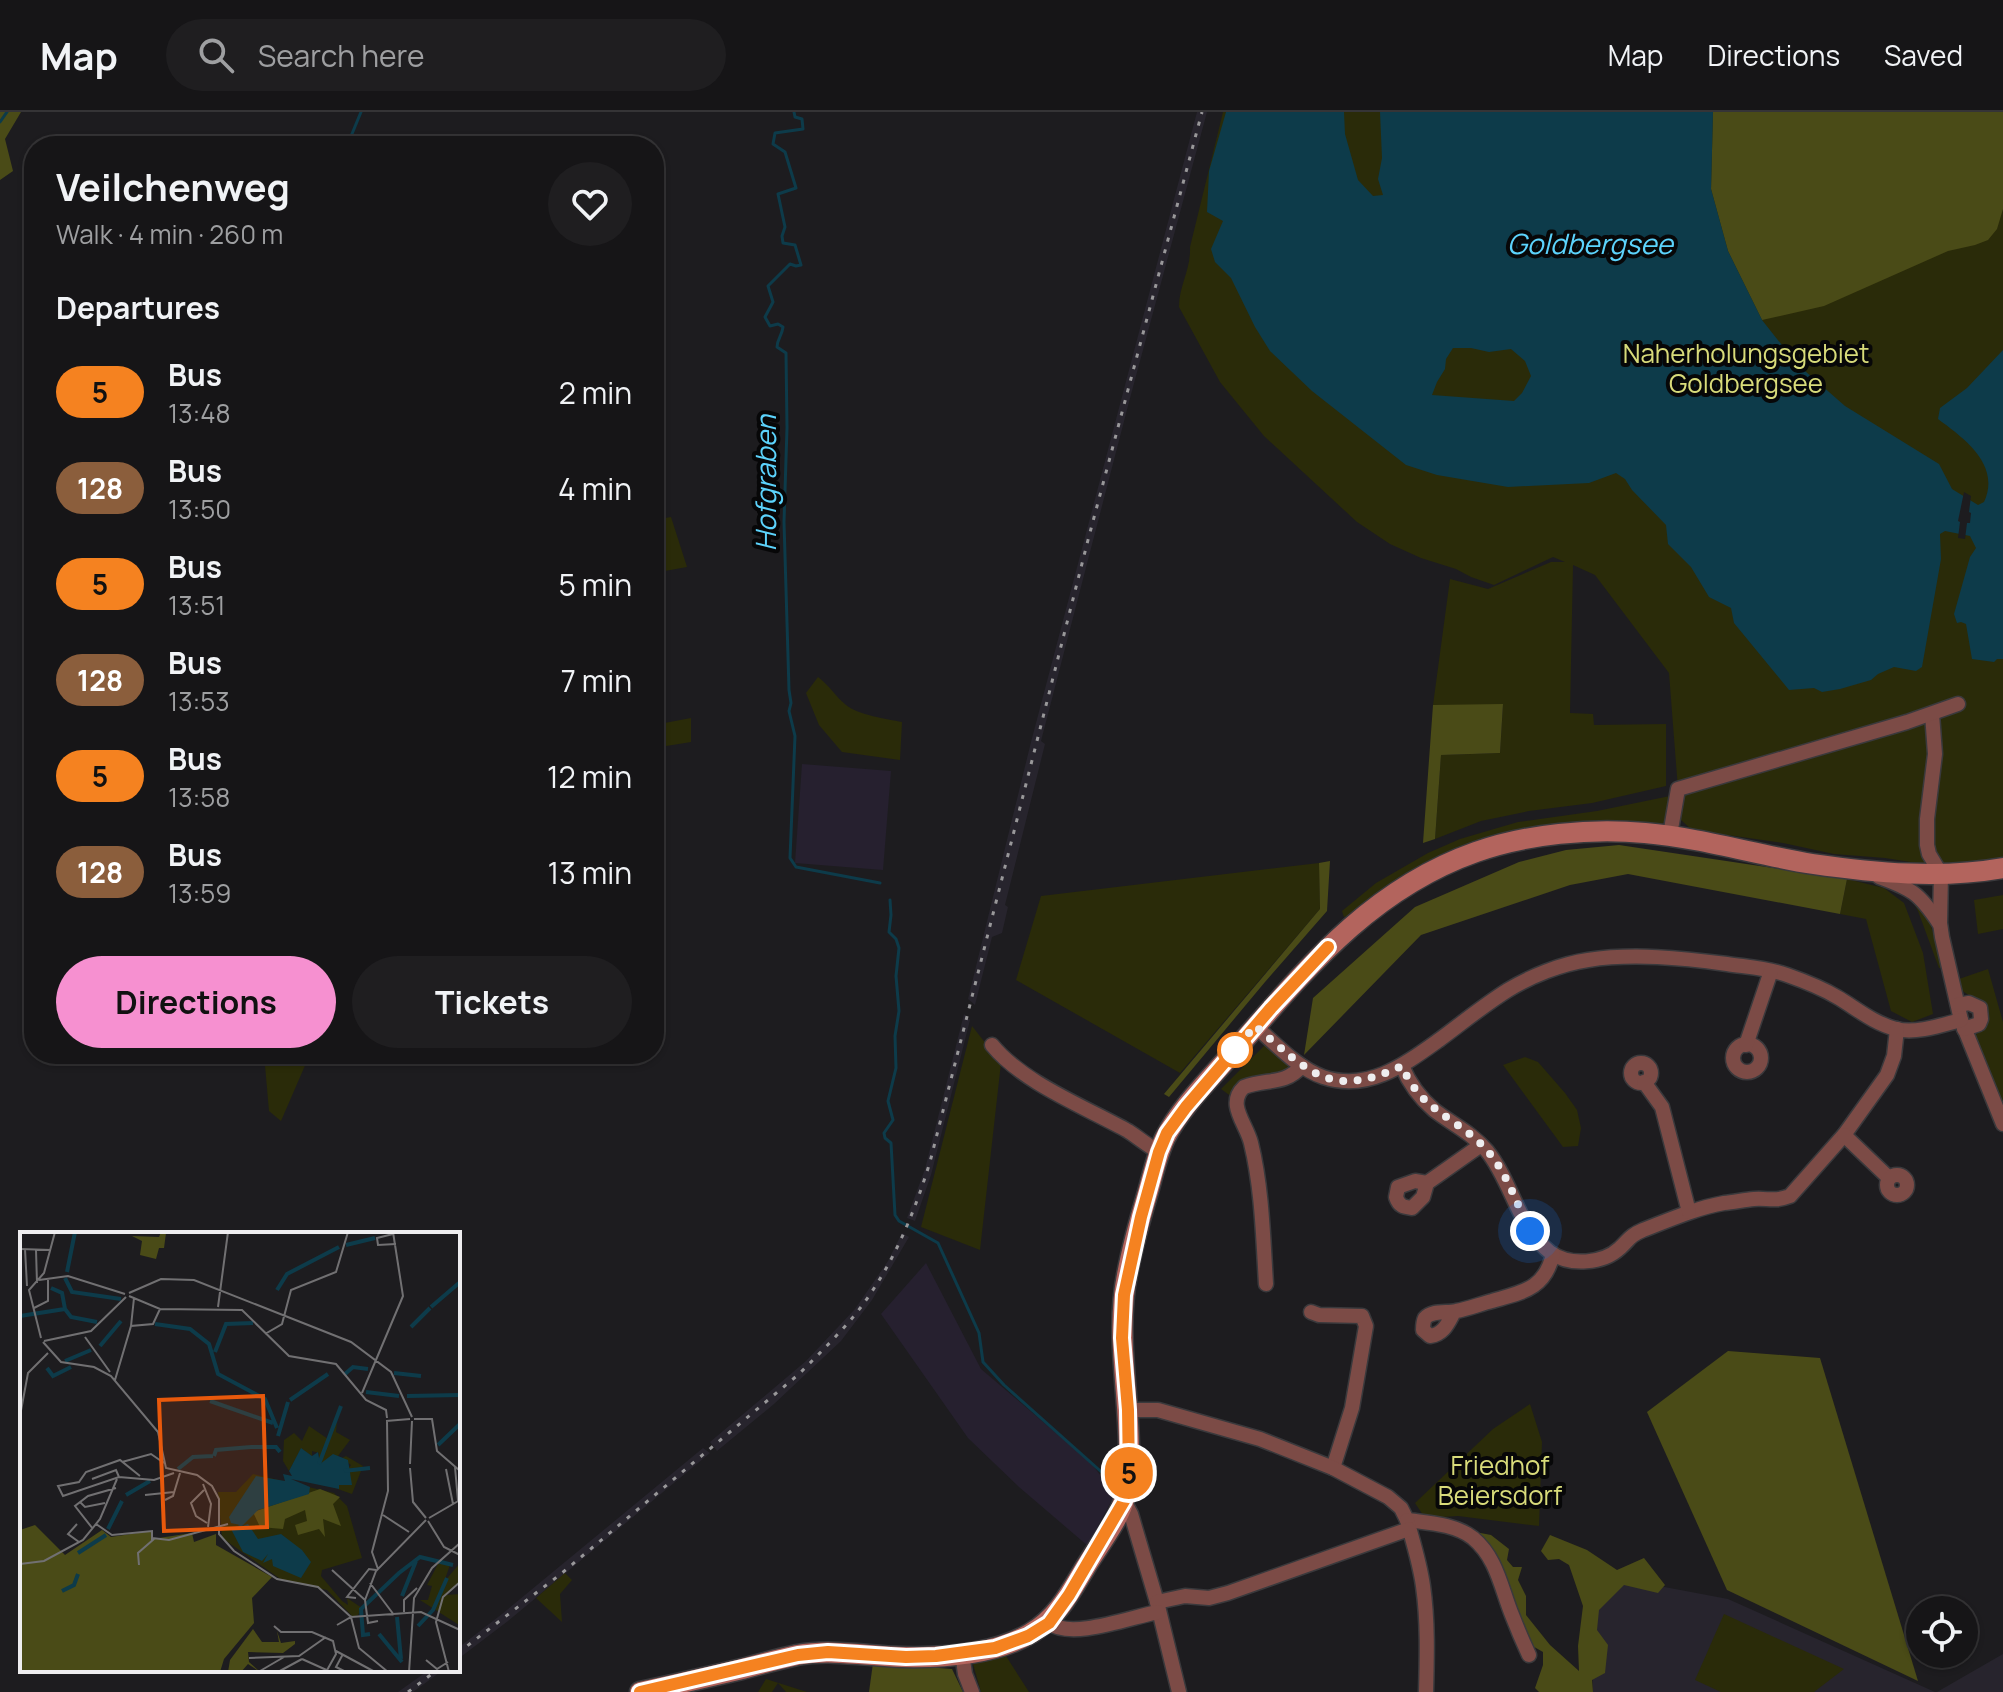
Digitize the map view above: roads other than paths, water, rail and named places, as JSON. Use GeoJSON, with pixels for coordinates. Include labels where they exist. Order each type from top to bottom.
{"type":"FeatureCollection","features":[{"type":"Feature","properties":{"kind":"street"},"geometry":{"type":"LineString","coordinates":[[1670,835],[1678,789],[1958,704]]}},
{"type":"Feature","properties":{"kind":"street"},"geometry":{"type":"LineString","coordinates":[[1928,906],[1927,819],[1935,754],[1932,714]]}},
{"type":"Feature","properties":{"kind":"street"},"geometry":{"type":"LineString","coordinates":[[640,1692],[798,1655],[828,1652],[906,1657],[995,1648],[1049,1623],[1124,1501],[1129,1475],[1122,1338],[1124,1295],[1141,1217],[1167,1133],[1255,1026],[1328,947],[1396,892],[1447,863],[1480,851],[1543,836],[1614,831],[1670,835],[1812,864],[1854,868],[1930,874],[2003,868]]}},
{"type":"Feature","properties":{"kind":"street"},"geometry":{"type":"LineString","coordinates":[[1854,868],[1904,886],[1922,897],[1940,923]]}},
{"type":"Feature","properties":{"kind":"street"},"geometry":{"type":"LineString","coordinates":[[1930,874],[1961,1018],[2003,1124]]}},
{"type":"Feature","properties":{"kind":"street"},"geometry":{"type":"LineString","coordinates":[[1255,1026],[1302,1066],[1322,1077],[1363,1081],[1402,1066],[1512,988],[1548,971],[1584,960],[1611,957],[1706,961],[1771,971],[1837,997],[1862,1014],[1897,1029],[1916,1030],[1961,1018]]}},
{"type":"Feature","properties":{"kind":"street"},"geometry":{"type":"LineString","coordinates":[[1746,1045],[1771,971]]}},
{"type":"Feature","properties":{"kind":"street"},"geometry":{"type":"LineString","coordinates":[[1402,1066],[1407,1078],[1429,1105],[1481,1145],[1504,1175],[1530,1231],[1553,1254],[1576,1261],[1601,1259],[1619,1249],[1631,1236],[1689,1212],[1757,1199],[1777,1201],[1790,1196],[1844,1135],[1892,1067],[1897,1029]]}},
{"type":"Feature","properties":{"kind":"street"},"geometry":{"type":"LineString","coordinates":[[992,1045],[1012,1065],[1159,1152]]}},
{"type":"Feature","properties":{"kind":"street"},"geometry":{"type":"LineString","coordinates":[[1266,1284],[1258,1172],[1236,1098],[1244,1087],[1284,1080],[1302,1066]]}},
{"type":"Feature","properties":{"kind":"street"},"geometry":{"type":"LineString","coordinates":[[1644,1082],[1662,1107],[1689,1212]]}},
{"type":"Feature","properties":{"kind":"street"},"geometry":{"type":"LineString","coordinates":[[1844,1135],[1889,1178]]}},
{"type":"Feature","properties":{"kind":"street"},"geometry":{"type":"LineString","coordinates":[[1427,1183],[1481,1145]]}},
{"type":"Feature","properties":{"kind":"street"},"geometry":{"type":"LineString","coordinates":[[1454,1312],[1526,1291],[1549,1270],[1553,1254]]}},
{"type":"Feature","properties":{"kind":"street"},"geometry":{"type":"LineString","coordinates":[[1311,1312],[1362,1316],[1366,1326],[1352,1408],[1333,1468]]}},
{"type":"Feature","properties":{"kind":"street"},"geometry":{"type":"LineString","coordinates":[[1128,1410],[1158,1410],[1245,1435],[1333,1468],[1388,1497],[1401,1508],[1424,1588],[1426,1692]]}},
{"type":"Feature","properties":{"kind":"street"},"geometry":{"type":"LineString","coordinates":[[1124,1501],[1131,1514],[1158,1607],[1179,1692]]}},
{"type":"Feature","properties":{"kind":"street"},"geometry":{"type":"LineString","coordinates":[[1049,1623],[1053,1627],[1078,1630],[1185,1596],[1209,1598],[1408,1524],[1437,1524],[1473,1539],[1496,1565],[1511,1613],[1529,1655]]}},
{"type":"Feature","properties":{"kind":"street"},"geometry":{"type":"LineString","coordinates":[[962,1653],[972,1692]]}},
{"type":"Feature","properties":{"kind":"water","name":"Goldbergsee"},"geometry":{"type":"Polygon","coordinates":[[[1226,112],[1344,112],[1345,134],[1358,180],[1373,196],[1383,195],[1378,179],[1382,158],[1380,112],[1713,112],[1711,189],[1728,251],[1762,320],[1797,364],[1845,406],[1939,464],[1952,489],[1978,505],[1984,502],[1988,489],[1984,465],[1969,444],[1938,419],[1940,408],[1967,388],[2003,350],[2003,659],[1994,662],[1972,659],[1966,624],[1957,623],[1954,614],[1970,557],[1976,548],[1970,536],[1945,531],[1940,534],[1941,559],[1922,667],[1916,671],[1894,667],[1871,680],[1840,689],[1822,692],[1814,688],[1789,690],[1734,623],[1731,608],[1709,597],[1691,567],[1668,544],[1666,525],[1616,473],[1589,483],[1508,487],[1437,475],[1406,465],[1312,391],[1270,351],[1231,278],[1215,262],[1211,249],[1223,221],[1207,212],[1209,171],[1226,112]],[[1453,348],[1432,395],[1514,401],[1531,376],[1525,361],[1511,349],[1489,352],[1453,348]]]}},
{"type":"Feature","properties":{"kind":"waterway"},"geometry":{"type":"LineString","coordinates":[[0,122],[7,112]]}},
{"type":"Feature","properties":{"kind":"waterway"},"geometry":{"type":"LineString","coordinates":[[351,136],[361,112]]}},
{"type":"Feature","properties":{"kind":"waterway","name":"Hofgraben"},"geometry":{"type":"LineString","coordinates":[[794,112],[795,117],[802,119],[803,129],[775,133],[773,144],[785,152],[796,188],[778,194],[785,227],[783,243],[795,245],[801,265],[790,264],[768,286],[773,302],[765,317],[770,326],[778,324],[783,327],[777,347],[786,353],[784,522],[789,711],[795,736],[790,858],[796,867],[880,883]]}},
{"type":"Feature","properties":{"kind":"waterway","name":"Hofgraben"},"geometry":{"type":"LineString","coordinates":[[890,900],[889,932],[899,948],[896,976],[899,1011],[895,1036],[896,1068],[888,1101],[893,1120],[884,1133],[891,1143],[895,1215],[899,1221],[938,1243],[979,1333],[983,1362],[1004,1385],[1106,1476],[1115,1497]]}},
{"type":"Feature","properties":{"kind":"railway"},"geometry":{"type":"LineString","coordinates":[[460,1651],[562,1573],[799,1374],[854,1316],[900,1242],[930,1162],[1088,540],[1202,112]]}},
{"type":"Feature","properties":{"kind":"railway"},"geometry":{"type":"LineString","coordinates":[[408,1692],[434,1672]]}},
{"type":"Feature","properties":{"kind":"park label","name":"Naherholungsgebiet Goldbergsee"},"geometry":{"type":"Point","coordinates":[1746,368]}},
{"type":"Feature","properties":{"kind":"park label","name":"Friedhof Beiersdorf"},"geometry":{"type":"Point","coordinates":[1500,1480]}}]}
